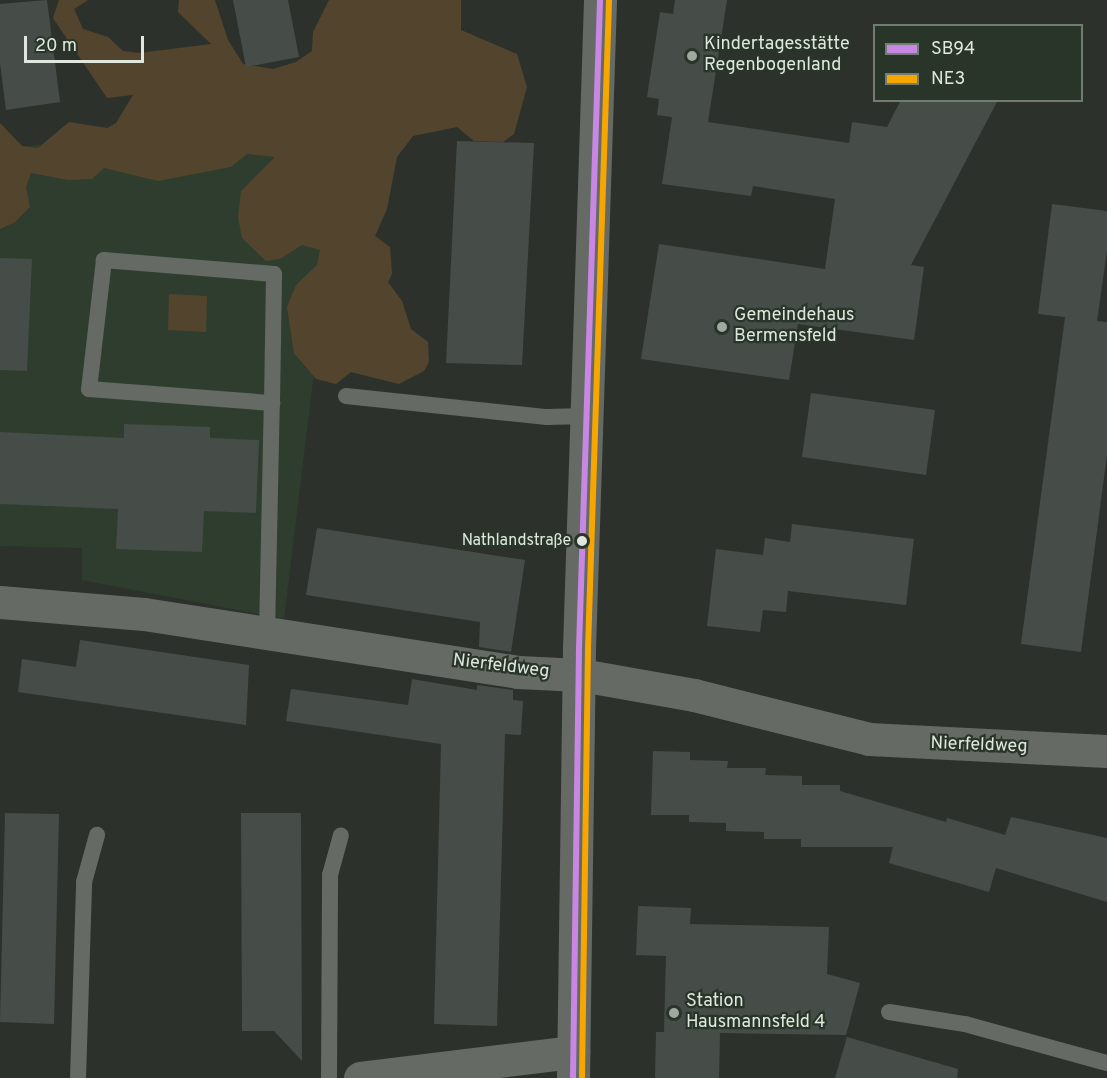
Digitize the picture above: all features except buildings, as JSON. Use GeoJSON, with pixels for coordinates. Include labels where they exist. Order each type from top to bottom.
{"type":"FeatureCollection","features":[{"type":"Feature","properties":{"kind":"street"},"geometry":{"type":"LineString","coordinates":[[360,1078],[573,1065],[587,416],[600,0]]}},
{"type":"Feature","properties":{"kind":"street","name":"Nierfeldweg"},"geometry":{"type":"LineString","coordinates":[[0,602],[84,607],[518,672],[581,675],[694,695],[869,740],[1107,750]]}},
{"type":"Feature","properties":{"kind":"lane"},"geometry":{"type":"LineString","coordinates":[[267,633],[272,403],[274,274],[104,261],[89,388],[272,403]]}},
{"type":"Feature","properties":{"kind":"lane"},"geometry":{"type":"LineString","coordinates":[[346,396],[535,416],[587,416]]}},
{"type":"Feature","properties":{"kind":"lane"},"geometry":{"type":"LineString","coordinates":[[78,1078],[84,882],[97,835]]}},
{"type":"Feature","properties":{"kind":"lane"},"geometry":{"type":"LineString","coordinates":[[329,1078],[330,875],[341,835]]}},
{"type":"Feature","properties":{"kind":"lane"},"geometry":{"type":"LineString","coordinates":[[889,1012],[965,1024],[1107,1063]]}},
{"type":"Feature","properties":{"kind":"shaded area"},"geometry":{"type":"Polygon","coordinates":[[[59,0],[88,0],[74,9],[83,29],[108,37],[123,51],[139,53],[211,44],[178,12],[179,0],[215,0],[228,40],[243,64],[273,69],[296,62],[312,51],[313,32],[329,0],[461,0],[461,30],[517,54],[527,87],[514,134],[503,142],[474,141],[457,127],[413,136],[397,157],[387,209],[375,236],[390,247],[392,274],[388,282],[402,301],[411,329],[428,342],[429,362],[424,371],[399,384],[351,372],[336,384],[316,379],[294,353],[287,307],[296,285],[317,265],[320,250],[302,245],[280,259],[266,261],[242,238],[238,217],[241,191],[275,157],[247,154],[231,167],[158,181],[104,168],[92,179],[68,180],[31,173],[26,187],[30,207],[15,222],[0,229],[0,123],[22,146],[38,148],[69,122],[107,128],[116,123],[133,95],[107,98],[53,18],[59,0]]]}},
{"type":"Feature","properties":{"kind":"shaded area"},"geometry":{"type":"Polygon","coordinates":[[[347,102],[284,619],[82,580],[82,548],[0,546],[0,150],[347,102]]]}},
{"type":"Feature","properties":{"kind":"shaded area"},"geometry":{"type":"Polygon","coordinates":[[[169,294],[207,296],[206,332],[168,330],[169,294]]]}},
{"type":"Feature","properties":{"kind":"transit line","name":"SB94"},"geometry":{"type":"LineString","coordinates":[[573,1078],[579,648],[600,0]]}},
{"type":"Feature","properties":{"kind":"transit line","name":"NE3"},"geometry":{"type":"LineString","coordinates":[[582,1078],[588,648],[609,0]]}},
{"type":"Feature","properties":{"kind":"place","name":"Kindertagesstätte Regenbogenland"},"geometry":{"type":"Point","coordinates":[692,56]}},
{"type":"Feature","properties":{"kind":"place","name":"Gemeindehaus Bermensfeld"},"geometry":{"type":"Point","coordinates":[722,327]}},
{"type":"Feature","properties":{"kind":"place","name":"Nathlandstraße"},"geometry":{"type":"Point","coordinates":[582,541]}},
{"type":"Feature","properties":{"kind":"place","name":"Station Hausmannsfeld 4"},"geometry":{"type":"Point","coordinates":[674,1013]}}]}
